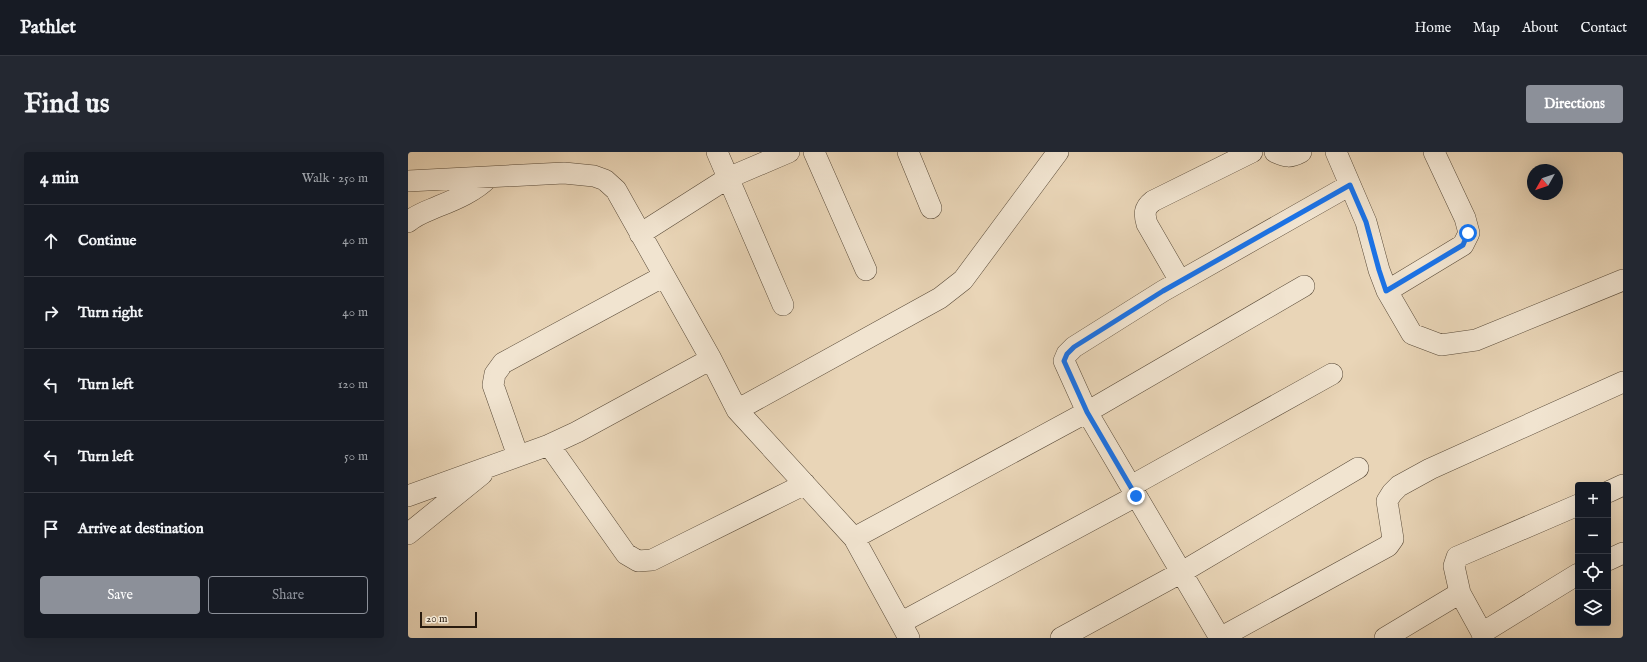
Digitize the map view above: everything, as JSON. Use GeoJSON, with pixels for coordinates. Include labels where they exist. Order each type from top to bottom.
{"type":"FeatureCollection","features":[{"type":"Feature","properties":{"kind":"street"},"geometry":{"type":"LineString","coordinates":[[717,152],[782,305]]}},
{"type":"Feature","properties":{"kind":"street"},"geometry":{"type":"LineString","coordinates":[[640,234],[728,178],[789,152]]}},
{"type":"Feature","properties":{"kind":"street"},"geometry":{"type":"LineString","coordinates":[[814,152],[866,270]]}},
{"type":"Feature","properties":{"kind":"street"},"geometry":{"type":"LineString","coordinates":[[908,152],[931,208]]}},
{"type":"Feature","properties":{"kind":"street"},"geometry":{"type":"LineString","coordinates":[[737,410],[940,298],[963,280],[1058,152]]}},
{"type":"Feature","properties":{"kind":"street"},"geometry":{"type":"LineString","coordinates":[[1180,281],[1147,224],[1144,215],[1146,206],[1153,200],[1252,152]]}},
{"type":"Feature","properties":{"kind":"street"},"geometry":{"type":"LineString","coordinates":[[1275,152],[1286,157],[1301,152]]}},
{"type":"Feature","properties":{"kind":"street"},"geometry":{"type":"LineString","coordinates":[[1336,152],[1366,222],[1386,291],[1412,334],[1441,345],[1476,340],[1623,280]]}},
{"type":"Feature","properties":{"kind":"street"},"geometry":{"type":"LineString","coordinates":[[1386,291],[1463,245],[1468,233],[1465,218],[1434,152]]}},
{"type":"Feature","properties":{"kind":"street"},"geometry":{"type":"LineString","coordinates":[[408,181],[564,173],[594,176],[605,180],[616,190],[711,359],[737,410],[854,538],[906,630],[1134,491],[1332,374]]}},
{"type":"Feature","properties":{"kind":"street"},"geometry":{"type":"LineString","coordinates":[[410,214],[440,206],[472,191],[488,178]]}},
{"type":"Feature","properties":{"kind":"street"},"geometry":{"type":"LineString","coordinates":[[1350,185],[1180,281],[1080,343],[1067,354],[1064,361],[1087,412],[1220,638],[1388,546],[1393,539],[1387,501],[1399,486],[1430,468],[1623,382]]}},
{"type":"Feature","properties":{"kind":"street"},"geometry":{"type":"LineString","coordinates":[[518,456],[493,385],[494,374],[503,363],[664,276]]}},
{"type":"Feature","properties":{"kind":"street"},"geometry":{"type":"LineString","coordinates":[[854,538],[1087,412],[1304,286]]}},
{"type":"Feature","properties":{"kind":"street"},"geometry":{"type":"LineString","coordinates":[[408,496],[549,445],[577,432],[711,359]]}},
{"type":"Feature","properties":{"kind":"street"},"geometry":{"type":"LineString","coordinates":[[549,445],[626,554],[638,561],[652,560],[805,484]]}},
{"type":"Feature","properties":{"kind":"street"},"geometry":{"type":"LineString","coordinates":[[408,534],[495,464]]}},
{"type":"Feature","properties":{"kind":"street"},"geometry":{"type":"LineString","coordinates":[[1061,638],[1182,572],[1358,468]]}},
{"type":"Feature","properties":{"kind":"street"},"geometry":{"type":"LineString","coordinates":[[1611,491],[1623,485]]}},
{"type":"Feature","properties":{"kind":"street"},"geometry":{"type":"LineString","coordinates":[[1575,506],[1457,557],[1454,566],[1460,593],[1483,635],[1575,576]]}},
{"type":"Feature","properties":{"kind":"street"},"geometry":{"type":"LineString","coordinates":[[1611,559],[1623,553]]}},
{"type":"Feature","properties":{"kind":"street"},"geometry":{"type":"LineString","coordinates":[[1385,638],[1460,593]]}},
{"type":"Feature","properties":{"kind":"route"},"geometry":{"type":"LineString","coordinates":[[1136,496],[1087,412],[1064,361],[1067,354],[1074,347],[1163,291],[1350,185],[1366,222],[1386,291],[1463,245],[1468,233]]}}]}
